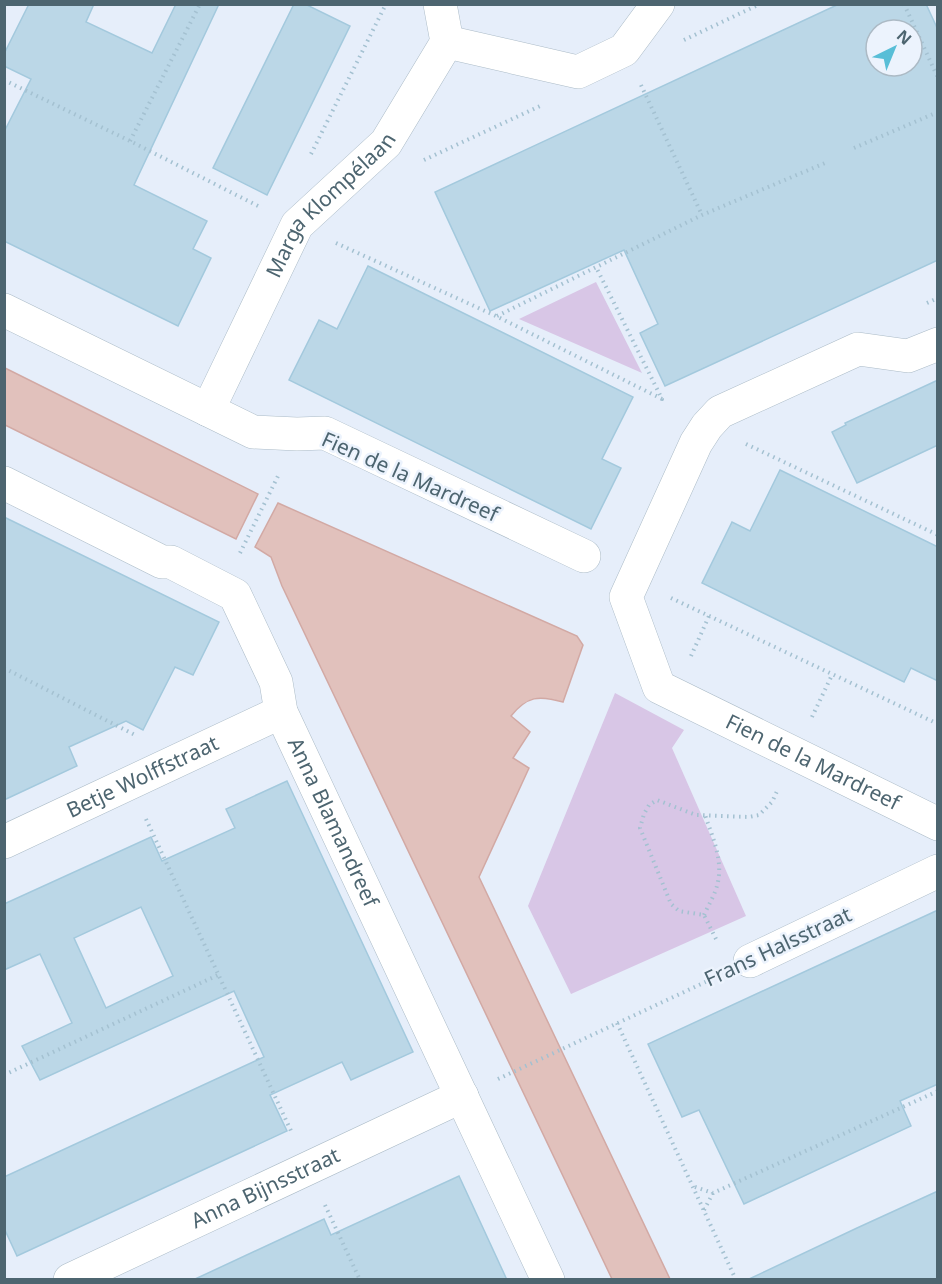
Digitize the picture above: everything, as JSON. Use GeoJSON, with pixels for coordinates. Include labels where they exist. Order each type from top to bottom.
{"type":"FeatureCollection","features":[{"type":"Feature","properties":{"kind":"street"},"geometry":{"type":"LineString","coordinates":[[440,4],[447,42],[578,72],[624,50],[657,4]]}},
{"type":"Feature","properties":{"kind":"street","name":"Marga Klompélaan"},"geometry":{"type":"LineString","coordinates":[[208,410],[297,225],[386,143],[447,42]]}},
{"type":"Feature","properties":{"kind":"street","name":"Fien de la Mardreef"},"geometry":{"type":"LineString","coordinates":[[4,310],[253,432],[325,433],[584,556]]}},
{"type":"Feature","properties":{"kind":"street"},"geometry":{"type":"LineString","coordinates":[[707,426],[720,412],[858,349],[908,356],[938,344]]}},
{"type":"Feature","properties":{"kind":"street","name":"Fien de la Mardreef"},"geometry":{"type":"LineString","coordinates":[[707,426],[696,443],[626,597],[659,687],[938,824]]}},
{"type":"Feature","properties":{"kind":"street","name":"Anna Blamandreef"},"geometry":{"type":"LineString","coordinates":[[4,483],[162,562],[171,562],[235,595],[276,682],[281,712],[548,1280]]}},
{"type":"Feature","properties":{"kind":"street","name":"Betje Wolffstraat"},"geometry":{"type":"LineString","coordinates":[[4,842],[281,712]]}},
{"type":"Feature","properties":{"kind":"street","name":"Frans Halsstraat"},"geometry":{"type":"LineString","coordinates":[[741,965],[938,871]]}},
{"type":"Feature","properties":{"kind":"street","name":"Anna Bijnsstraat"},"geometry":{"type":"LineString","coordinates":[[70,1280],[462,1096]]}},
{"type":"Feature","properties":{"kind":"path"},"geometry":{"type":"LineString","coordinates":[[130,141],[200,4]]}},
{"type":"Feature","properties":{"kind":"path"},"geometry":{"type":"LineString","coordinates":[[321,203],[309,158],[386,4]]}},
{"type":"Feature","properties":{"kind":"path"},"geometry":{"type":"LineString","coordinates":[[702,215],[624,50],[672,46],[760,4]]}},
{"type":"Feature","properties":{"kind":"path"},"geometry":{"type":"LineString","coordinates":[[904,4],[938,78]]}},
{"type":"Feature","properties":{"kind":"path"},"geometry":{"type":"LineString","coordinates":[[386,143],[422,160],[555,99],[578,72]]}},
{"type":"Feature","properties":{"kind":"path"},"geometry":{"type":"LineString","coordinates":[[4,80],[297,225],[496,316],[662,399],[596,267]]}},
{"type":"Feature","properties":{"kind":"path"},"geometry":{"type":"LineString","coordinates":[[854,148],[938,112]]}},
{"type":"Feature","properties":{"kind":"path"},"geometry":{"type":"LineString","coordinates":[[496,316],[702,215],[825,163]]}},
{"type":"Feature","properties":{"kind":"path"},"geometry":{"type":"LineString","coordinates":[[707,426],[938,535]]}},
{"type":"Feature","properties":{"kind":"path"},"geometry":{"type":"LineString","coordinates":[[238,555],[277,477]]}},
{"type":"Feature","properties":{"kind":"path"},"geometry":{"type":"LineString","coordinates":[[633,580],[938,724]]}},
{"type":"Feature","properties":{"kind":"path"},"geometry":{"type":"LineString","coordinates":[[4,668],[152,744],[163,767]]}},
{"type":"Feature","properties":{"kind":"path"},"geometry":{"type":"LineString","coordinates":[[129,783],[360,1280]]}},
{"type":"Feature","properties":{"kind":"path"},"geometry":{"type":"LineString","coordinates":[[741,965],[704,915],[679,911],[671,904],[640,828],[649,805],[657,800],[696,815],[749,817],[759,815],[772,802]]}},
{"type":"Feature","properties":{"kind":"path"},"geometry":{"type":"LineString","coordinates":[[704,915],[717,888],[720,870],[719,856],[705,815]]}},
{"type":"Feature","properties":{"kind":"path","name":"Frans Halsstraat"},"geometry":{"type":"LineString","coordinates":[[498,1079],[741,965]]}},
{"type":"Feature","properties":{"kind":"path"},"geometry":{"type":"LineString","coordinates":[[4,1075],[218,975]]}},
{"type":"Feature","properties":{"kind":"path"},"geometry":{"type":"LineString","coordinates":[[617,1023],[736,1280]]}},
{"type":"Feature","properties":{"kind":"path"},"geometry":{"type":"LineString","coordinates":[[705,1210],[713,1193],[938,1091]]}},
{"type":"Feature","properties":{"kind":"path"},"geometry":{"type":"LineString","coordinates":[[694,1187],[713,1193]]}},
{"type":"Feature","properties":{"kind":"shaded area"},"geometry":{"type":"Polygon","coordinates":[[[596,282],[642,373],[519,319],[596,282]]]}},
{"type":"Feature","properties":{"kind":"shaded area"},"geometry":{"type":"Polygon","coordinates":[[[5,368],[258,494],[236,539],[5,425],[5,368]]]}},
{"type":"Feature","properties":{"kind":"shaded area"},"geometry":{"type":"Polygon","coordinates":[[[278,503],[577,636],[583,645],[563,702],[547,698],[534,699],[522,704],[511,716],[530,732],[513,758],[529,768],[479,877],[670,1279],[612,1279],[282,586],[271,557],[255,547],[278,503]]]}},
{"type":"Feature","properties":{"kind":"shaded area"},"geometry":{"type":"Polygon","coordinates":[[[615,693],[684,730],[672,748],[746,916],[571,994],[528,906],[615,693]]]}},
{"type":"Feature","properties":{"kind":"building"},"geometry":{"type":"Polygon","coordinates":[[[29,4],[94,4],[86,22],[152,53],[176,4],[219,4],[134,185],[207,221],[193,249],[211,258],[178,326],[4,241],[4,132],[31,79],[4,66],[4,54],[29,4]]]}},
{"type":"Feature","properties":{"kind":"building"},"geometry":{"type":"Polygon","coordinates":[[[294,4],[305,4],[350,26],[267,195],[213,168],[294,4]]]}},
{"type":"Feature","properties":{"kind":"building"},"geometry":{"type":"Polygon","coordinates":[[[839,4],[926,4],[938,30],[938,260],[665,386],[640,333],[658,324],[624,250],[490,311],[435,192],[839,4]]]}},
{"type":"Feature","properties":{"kind":"building"},"geometry":{"type":"Polygon","coordinates":[[[368,266],[633,397],[602,459],[621,468],[591,529],[289,380],[319,320],[337,329],[368,266]]]}},
{"type":"Feature","properties":{"kind":"building"},"geometry":{"type":"Polygon","coordinates":[[[938,380],[938,445],[857,483],[832,432],[846,425],[845,423],[938,380]]]}},
{"type":"Feature","properties":{"kind":"building"},"geometry":{"type":"Polygon","coordinates":[[[780,470],[938,547],[938,681],[911,668],[904,682],[702,583],[732,522],[750,531],[780,470]]]}},
{"type":"Feature","properties":{"kind":"building"},"geometry":{"type":"Polygon","coordinates":[[[4,517],[219,622],[193,675],[175,667],[143,730],[126,721],[69,747],[77,766],[4,800],[4,517]]]}},
{"type":"Feature","properties":{"kind":"building"},"geometry":{"type":"Polygon","coordinates":[[[287,781],[413,1052],[351,1080],[342,1062],[270,1095],[287,1131],[17,1256],[4,1228],[4,1177],[264,1057],[234,991],[40,1080],[22,1046],[72,1023],[40,954],[4,970],[4,904],[151,837],[162,861],[235,828],[226,809],[287,781]],[[141,907],[74,938],[106,1008],[173,976],[141,907]]]}},
{"type":"Feature","properties":{"kind":"building"},"geometry":{"type":"Polygon","coordinates":[[[938,910],[938,1084],[900,1101],[911,1126],[744,1204],[699,1110],[682,1117],[648,1044],[938,910]]]}},
{"type":"Feature","properties":{"kind":"building"},"geometry":{"type":"Polygon","coordinates":[[[459,1176],[507,1280],[193,1280],[324,1219],[331,1235],[459,1176]]]}},
{"type":"Feature","properties":{"kind":"building"},"geometry":{"type":"Polygon","coordinates":[[[938,1191],[938,1280],[747,1280],[857,1228],[938,1191]]]}}]}
